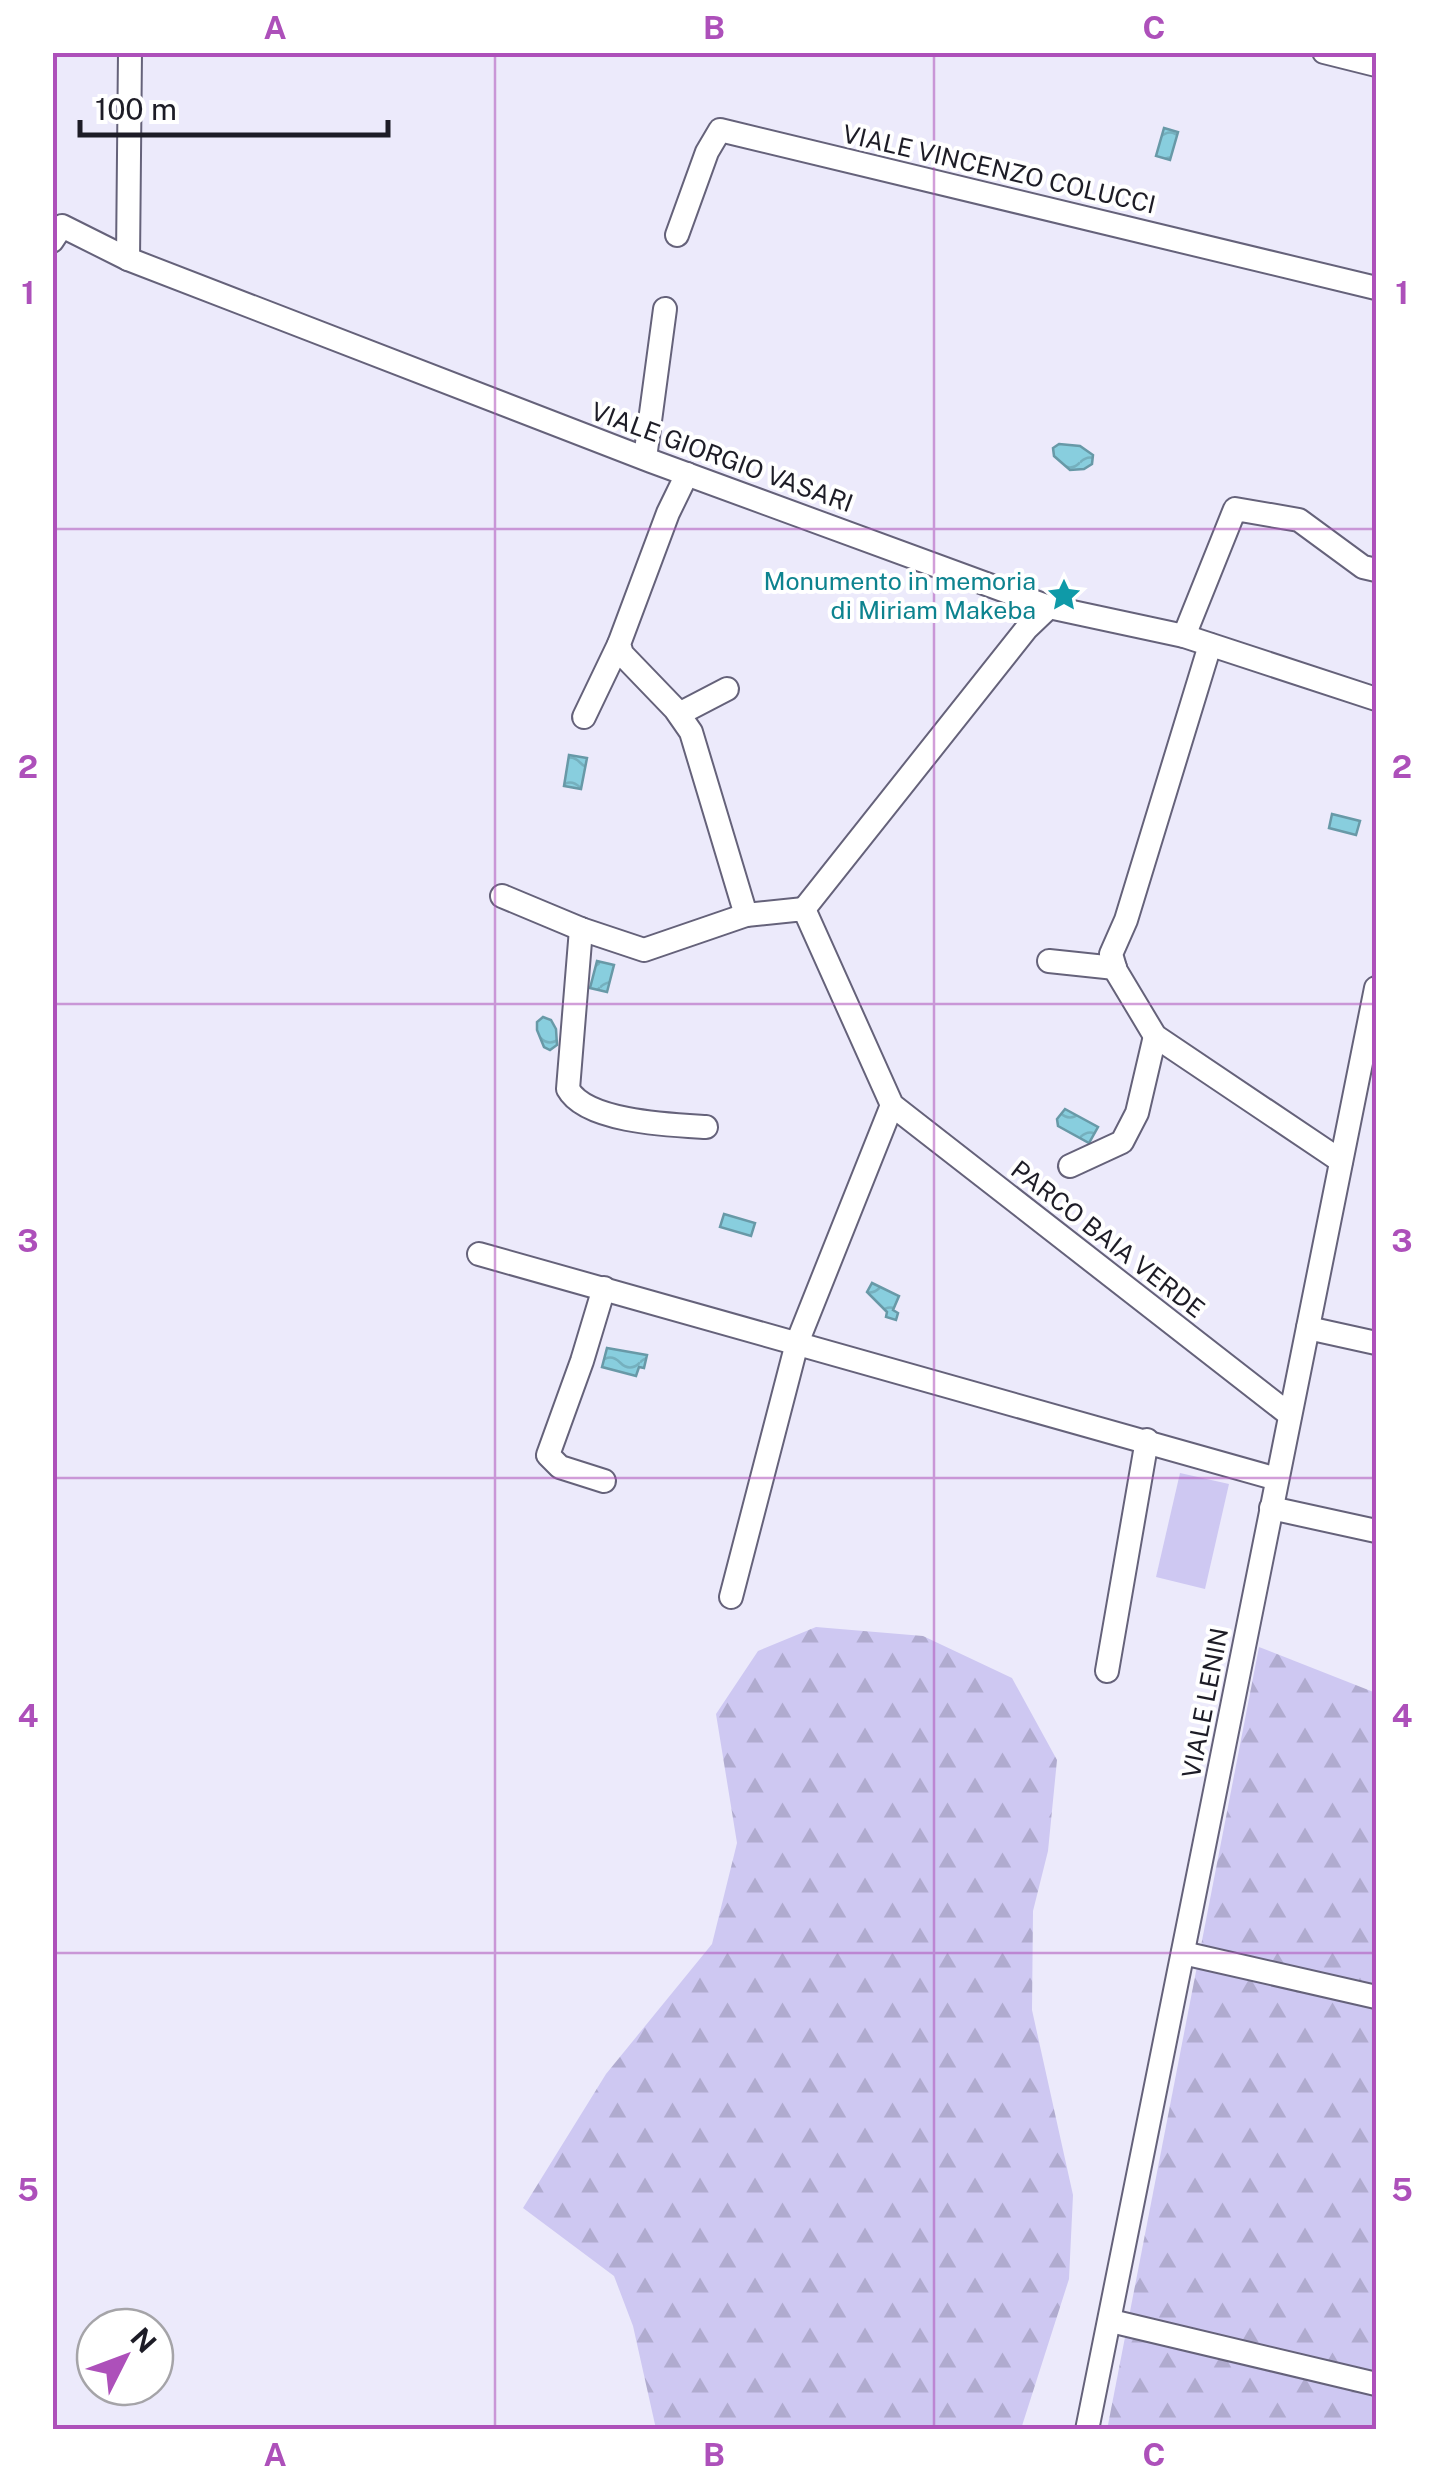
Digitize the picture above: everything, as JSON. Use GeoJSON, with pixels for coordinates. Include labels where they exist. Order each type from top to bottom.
{"type":"FeatureCollection","features":[{"type":"Feature","properties":{"kind":"street"},"geometry":{"type":"LineString","coordinates":[[128,259],[130,52]]}},
{"type":"Feature","properties":{"kind":"street"},"geometry":{"type":"LineString","coordinates":[[1324,52],[1376,65]]}},
{"type":"Feature","properties":{"kind":"street","name":"VIALE VINCENZO COLUCCI"},"geometry":{"type":"LineString","coordinates":[[678,235],[707,152],[720,130],[1376,288]]}},
{"type":"Feature","properties":{"kind":"street","name":"VIALE GIORGIO VASARI"},"geometry":{"type":"LineString","coordinates":[[56,229],[686,474],[1049,607],[1184,636],[1376,698]]}},
{"type":"Feature","properties":{"kind":"street"},"geometry":{"type":"LineString","coordinates":[[645,458],[665,309]]}},
{"type":"Feature","properties":{"kind":"street"},"geometry":{"type":"LineString","coordinates":[[584,717],[619,644],[686,474]]}},
{"type":"Feature","properties":{"kind":"street"},"geometry":{"type":"LineString","coordinates":[[1184,636],[1235,509],[1299,520],[1363,568],[1376,570]]}},
{"type":"Feature","properties":{"kind":"street"},"geometry":{"type":"LineString","coordinates":[[502,896],[644,950],[746,915],[804,908],[1028,628],[1049,607]]}},
{"type":"Feature","properties":{"kind":"street"},"geometry":{"type":"LineString","coordinates":[[619,644],[622,654],[691,732],[746,915]]}},
{"type":"Feature","properties":{"kind":"street"},"geometry":{"type":"LineString","coordinates":[[1210,645],[1126,920],[1112,954],[1115,968],[1155,1036],[1342,1162]]}},
{"type":"Feature","properties":{"kind":"street"},"geometry":{"type":"LineString","coordinates":[[679,714],[727,689]]}},
{"type":"Feature","properties":{"kind":"street","name":"PARCO BAIA VERDE"},"geometry":{"type":"LineString","coordinates":[[804,908],[892,1105],[1290,1416]]}},
{"type":"Feature","properties":{"kind":"street"},"geometry":{"type":"LineString","coordinates":[[581,929],[568,1088],[573,1098],[584,1106],[648,1123],[706,1127]]}},
{"type":"Feature","properties":{"kind":"street"},"geometry":{"type":"LineString","coordinates":[[1049,961],[1115,968]]}},
{"type":"Feature","properties":{"kind":"street","name":"VIALE LENIN"},"geometry":{"type":"LineString","coordinates":[[1087,2430],[1376,988]]}},
{"type":"Feature","properties":{"kind":"street"},"geometry":{"type":"LineString","coordinates":[[1070,1166],[1122,1142],[1136,1113],[1155,1036]]}},
{"type":"Feature","properties":{"kind":"street"},"geometry":{"type":"LineString","coordinates":[[731,1597],[798,1343],[892,1105]]}},
{"type":"Feature","properties":{"kind":"street"},"geometry":{"type":"LineString","coordinates":[[479,1254],[1277,1479]]}},
{"type":"Feature","properties":{"kind":"street"},"geometry":{"type":"LineString","coordinates":[[604,1288],[548,1455],[566,1469],[604,1480]]}},
{"type":"Feature","properties":{"kind":"street"},"geometry":{"type":"LineString","coordinates":[[1308,1328],[1376,1343]]}},
{"type":"Feature","properties":{"kind":"street"},"geometry":{"type":"LineString","coordinates":[[1106,1671],[1147,1440]]}},
{"type":"Feature","properties":{"kind":"street"},"geometry":{"type":"LineString","coordinates":[[1271,1508],[1376,1531]]}},
{"type":"Feature","properties":{"kind":"street"},"geometry":{"type":"LineString","coordinates":[[1183,1953],[1376,1997]]}},
{"type":"Feature","properties":{"kind":"street"},"geometry":{"type":"LineString","coordinates":[[1110,2322],[1376,2384]]}},
{"type":"Feature","properties":{"kind":"green space"},"geometry":{"type":"Polygon","coordinates":[[[1180,1473],[1229,1484],[1205,1589],[1156,1577],[1180,1473]]]}},
{"type":"Feature","properties":{"kind":"green space"},"geometry":{"type":"Polygon","coordinates":[[[816,1627],[923,1636],[1012,1678],[1057,1760],[1048,1851],[1033,1911],[1032,2010],[1073,2195],[1069,2279],[1021,2429],[656,2429],[633,2326],[614,2276],[523,2208],[606,2074],[712,1944],[737,1843],[716,1714],[758,1651],[816,1627]]]}},
{"type":"Feature","properties":{"kind":"green space"},"geometry":{"type":"Polygon","coordinates":[[[1259,1647],[1376,1693],[1376,2429],[1107,2430],[1259,1647]]]}},
{"type":"Feature","properties":{"kind":"water"},"geometry":{"type":"Polygon","coordinates":[[[1164,128],[1178,132],[1170,160],[1156,156],[1164,128]]]}},
{"type":"Feature","properties":{"kind":"water"},"geometry":{"type":"Polygon","coordinates":[[[1059,444],[1080,446],[1093,455],[1092,464],[1070,470],[1054,456],[1053,448],[1059,444]]]}},
{"type":"Feature","properties":{"kind":"water"},"geometry":{"type":"Polygon","coordinates":[[[569,755],[587,758],[581,789],[564,786],[569,755]]]}},
{"type":"Feature","properties":{"kind":"water"},"geometry":{"type":"Polygon","coordinates":[[[1332,814],[1360,821],[1356,835],[1329,828],[1332,814]]]}},
{"type":"Feature","properties":{"kind":"water"},"geometry":{"type":"Polygon","coordinates":[[[597,961],[614,965],[607,992],[590,988],[597,961]]]}},
{"type":"Feature","properties":{"kind":"water"},"geometry":{"type":"Polygon","coordinates":[[[543,1017],[551,1020],[556,1029],[557,1045],[550,1050],[544,1047],[537,1030],[537,1022],[543,1017]]]}},
{"type":"Feature","properties":{"kind":"water"},"geometry":{"type":"Polygon","coordinates":[[[1065,1109],[1098,1127],[1089,1143],[1058,1126],[1057,1119],[1065,1109]]]}},
{"type":"Feature","properties":{"kind":"water"},"geometry":{"type":"Polygon","coordinates":[[[724,1214],[755,1223],[751,1236],[720,1227],[724,1214]]]}},
{"type":"Feature","properties":{"kind":"water"},"geometry":{"type":"Polygon","coordinates":[[[872,1283],[899,1296],[893,1310],[898,1313],[896,1320],[886,1317],[887,1312],[867,1292],[872,1283]]]}},
{"type":"Feature","properties":{"kind":"water"},"geometry":{"type":"Polygon","coordinates":[[[607,1348],[647,1355],[644,1368],[639,1367],[636,1376],[602,1367],[607,1348]]]}},
{"type":"Feature","properties":{"kind":"place","name":"Monumento in memoria di Miriam Makeba"},"geometry":{"type":"Point","coordinates":[1064,595]}}]}
